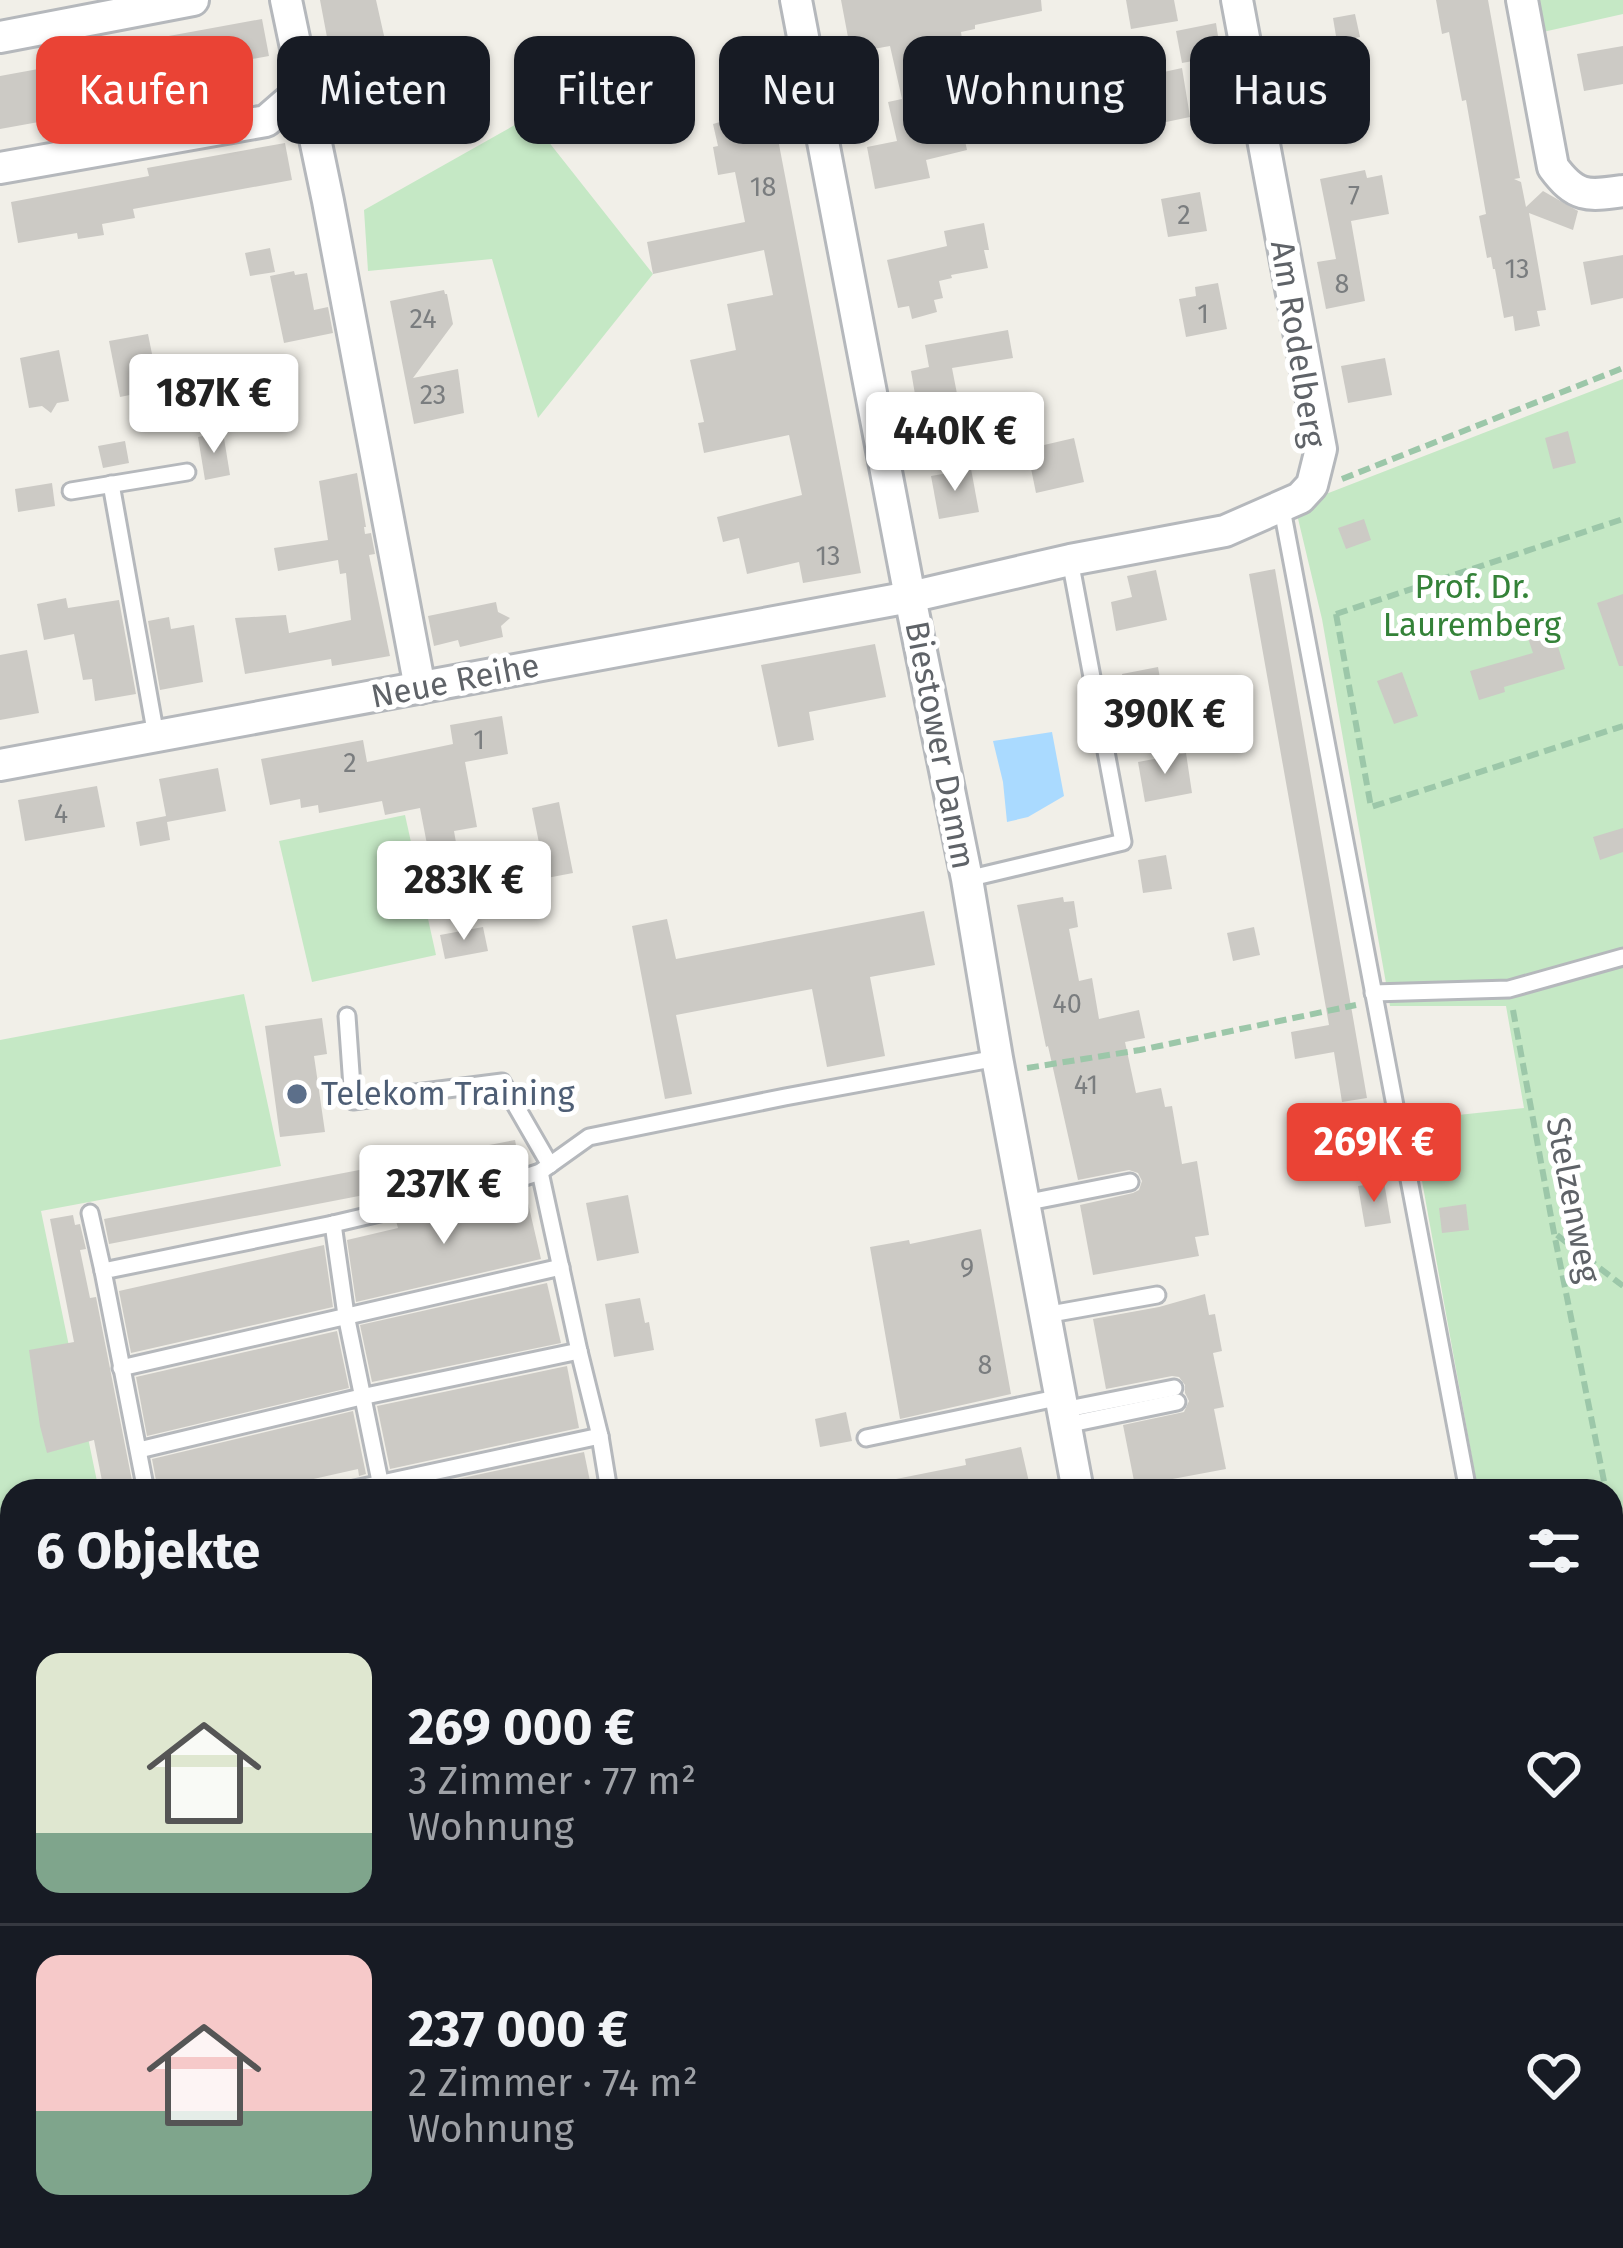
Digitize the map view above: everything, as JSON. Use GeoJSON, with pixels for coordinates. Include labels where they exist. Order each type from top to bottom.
{"type":"FeatureCollection","features":[{"type":"Feature","properties":{"kind":"street"},"geometry":{"type":"LineString","coordinates":[[0,37],[194,0]]}},
{"type":"Feature","properties":{"kind":"street"},"geometry":{"type":"LineString","coordinates":[[286,0],[293,36]]}},
{"type":"Feature","properties":{"kind":"street","name":"Biestower Damm"},"geometry":{"type":"LineString","coordinates":[[796,0],[967,879],[1076,1479]]}},
{"type":"Feature","properties":{"kind":"street","name":"Am Rodelberg"},"geometry":{"type":"LineString","coordinates":[[910,597],[1225,531],[1282,509],[1312,485],[1321,449],[1237,0]]}},
{"type":"Feature","properties":{"kind":"street"},"geometry":{"type":"LineString","coordinates":[[1522,0],[1553,167],[1566,184],[1587,196],[1623,191]]}},
{"type":"Feature","properties":{"kind":"street"},"geometry":{"type":"LineString","coordinates":[[0,168],[266,122],[277,112]]}},
{"type":"Feature","properties":{"kind":"street"},"geometry":{"type":"LineString","coordinates":[[315,144],[420,688]]}},
{"type":"Feature","properties":{"kind":"street","name":"Neue Reihe"},"geometry":{"type":"LineString","coordinates":[[0,765],[910,597]]}},
{"type":"Feature","properties":{"kind":"lane"},"geometry":{"type":"LineString","coordinates":[[71,491],[187,472]]}},
{"type":"Feature","properties":{"kind":"lane"},"geometry":{"type":"LineString","coordinates":[[111,484],[157,736]]}},
{"type":"Feature","properties":{"kind":"lane"},"geometry":{"type":"LineString","coordinates":[[1282,509],[1378,995],[1466,1479]]}},
{"type":"Feature","properties":{"kind":"lane"},"geometry":{"type":"LineString","coordinates":[[967,879],[1124,842],[1070,560]]}},
{"type":"Feature","properties":{"kind":"lane"},"geometry":{"type":"LineString","coordinates":[[1303,623],[1329,616]]}},
{"type":"Feature","properties":{"kind":"lane"},"geometry":{"type":"LineString","coordinates":[[1378,995],[1509,989],[1623,958]]}},
{"type":"Feature","properties":{"kind":"lane"},"geometry":{"type":"LineString","coordinates":[[347,1016],[353,1101],[502,1082],[546,1169],[561,1267],[607,1479]]}},
{"type":"Feature","properties":{"kind":"lane"},"geometry":{"type":"LineString","coordinates":[[103,1271],[507,1184],[546,1169],[589,1137],[784,1096],[999,1065]]}},
{"type":"Feature","properties":{"kind":"lane"},"geometry":{"type":"LineString","coordinates":[[1024,1203],[1130,1182]]}},
{"type":"Feature","properties":{"kind":"lane"},"geometry":{"type":"LineString","coordinates":[[90,1214],[144,1479]]}},
{"type":"Feature","properties":{"kind":"lane"},"geometry":{"type":"LineString","coordinates":[[333,1224],[379,1479]]}},
{"type":"Feature","properties":{"kind":"lane"},"geometry":{"type":"LineString","coordinates":[[121,1368],[561,1267]]}},
{"type":"Feature","properties":{"kind":"lane"},"geometry":{"type":"LineString","coordinates":[[1046,1315],[1157,1295]]}},
{"type":"Feature","properties":{"kind":"lane"},"geometry":{"type":"LineString","coordinates":[[139,1450],[579,1352]]}},
{"type":"Feature","properties":{"kind":"lane"},"geometry":{"type":"LineString","coordinates":[[866,1438],[1175,1395]]}},
{"type":"Feature","properties":{"kind":"lane"},"geometry":{"type":"LineString","coordinates":[[415,1479],[600,1436]]}},
{"type":"Feature","properties":{"kind":"path"},"geometry":{"type":"LineString","coordinates":[[1312,485],[1332,483],[1623,368]]}},
{"type":"Feature","properties":{"kind":"path"},"geometry":{"type":"LineString","coordinates":[[1623,519],[1329,616],[1371,807],[1623,726]]}},
{"type":"Feature","properties":{"kind":"path","name":"Stelzenweg"},"geometry":{"type":"LineString","coordinates":[[1509,989],[1604,1479]]}},
{"type":"Feature","properties":{"kind":"path"},"geometry":{"type":"LineString","coordinates":[[999,1065],[1140,1049],[1378,995]]}},
{"type":"Feature","properties":{"kind":"path"},"geometry":{"type":"LineString","coordinates":[[1554,1233],[1623,1286]]}},
{"type":"Feature","properties":{"kind":"green space"},"geometry":{"type":"Polygon","coordinates":[[[1536,0],[1623,0],[1623,14],[1543,32],[1536,0]]]}},
{"type":"Feature","properties":{"kind":"green space"},"geometry":{"type":"Polygon","coordinates":[[[514,125],[514,144],[550,144],[653,274],[538,418],[492,259],[368,271],[364,210],[481,144],[490,144],[490,139],[514,125]]]}},
{"type":"Feature","properties":{"kind":"green space","name":"Prof. Dr. Lauremberg"},"geometry":{"type":"Polygon","coordinates":[[[1623,379],[1623,1479],[1476,1479],[1411,1120],[1524,1108],[1506,1006],[1390,1006],[1322,619],[1295,506],[1623,379]]]}},
{"type":"Feature","properties":{"kind":"green space"},"geometry":{"type":"Polygon","coordinates":[[[405,815],[436,955],[312,982],[279,841],[405,815]]]}},
{"type":"Feature","properties":{"kind":"green space"},"geometry":{"type":"Polygon","coordinates":[[[244,994],[281,1166],[41,1211],[97,1479],[0,1479],[0,1040],[244,994]]]}},
{"type":"Feature","properties":{"kind":"water"},"geometry":{"type":"Polygon","coordinates":[[[1052,732],[1064,796],[1028,817],[1007,822],[993,741],[1052,732]]]}},
{"type":"Feature","properties":{"kind":"building"},"geometry":{"type":"Polygon","coordinates":[[[320,0],[376,0],[384,36],[327,36],[320,0]]]}},
{"type":"Feature","properties":{"kind":"building"},"geometry":{"type":"Polygon","coordinates":[[[841,0],[1041,0],[1042,11],[975,25],[962,36],[903,36],[903,144],[966,144],[967,150],[926,160],[930,178],[875,189],[867,147],[897,141],[888,102],[902,99],[890,46],[879,48],[879,36],[848,36],[841,0]]]}},
{"type":"Feature","properties":{"kind":"building"},"geometry":{"type":"Polygon","coordinates":[[[1126,0],[1174,0],[1178,21],[1131,29],[1126,0]]]}},
{"type":"Feature","properties":{"kind":"building"},"geometry":{"type":"Polygon","coordinates":[[[1436,0],[1488,0],[1520,178],[1514,179],[1521,182],[1526,207],[1543,191],[1578,211],[1573,230],[1529,213],[1546,310],[1537,311],[1540,326],[1515,331],[1513,316],[1504,318],[1479,216],[1486,214],[1466,100],[1462,101],[1449,32],[1442,34],[1436,0]]]}},
{"type":"Feature","properties":{"kind":"building"},"geometry":{"type":"Polygon","coordinates":[[[1355,14],[1360,36],[1336,36],[1333,18],[1355,14]]]}},
{"type":"Feature","properties":{"kind":"building"},"geometry":{"type":"Polygon","coordinates":[[[262,19],[269,56],[253,59],[253,36],[169,36],[262,19]]]}},
{"type":"Feature","properties":{"kind":"building"},"geometry":{"type":"Polygon","coordinates":[[[1216,23],[1218,36],[1190,36],[1190,62],[1182,63],[1176,31],[1216,23]]]}},
{"type":"Feature","properties":{"kind":"building"},"geometry":{"type":"Polygon","coordinates":[[[1623,46],[1623,84],[1584,91],[1577,54],[1623,46]]]}},
{"type":"Feature","properties":{"kind":"building"},"geometry":{"type":"Polygon","coordinates":[[[1182,68],[1190,117],[1166,122],[1166,72],[1182,68]]]}},
{"type":"Feature","properties":{"kind":"building"},"geometry":{"type":"Polygon","coordinates":[[[36,69],[36,122],[0,129],[0,76],[36,69]]]}},
{"type":"Feature","properties":{"kind":"building"},"geometry":{"type":"Polygon","coordinates":[[[719,122],[719,144],[779,144],[861,573],[803,583],[799,562],[747,574],[739,538],[723,542],[717,517],[802,495],[789,435],[704,453],[698,423],[704,422],[690,360],[736,350],[727,304],[773,295],[764,250],[653,274],[647,242],[745,222],[735,172],[718,175],[713,124],[719,122]]]}},
{"type":"Feature","properties":{"kind":"building"},"geometry":{"type":"Polygon","coordinates":[[[285,144],[292,180],[133,209],[135,218],[102,224],[104,235],[78,239],[77,233],[18,243],[11,202],[149,176],[147,168],[285,144]]]}},
{"type":"Feature","properties":{"kind":"building"},"geometry":{"type":"Polygon","coordinates":[[[1365,170],[1367,178],[1382,175],[1389,214],[1351,221],[1365,301],[1326,309],[1317,262],[1336,259],[1320,179],[1365,170]]]}},
{"type":"Feature","properties":{"kind":"building"},"geometry":{"type":"Polygon","coordinates":[[[1200,192],[1207,231],[1168,237],[1161,199],[1200,192]]]}},
{"type":"Feature","properties":{"kind":"building"},"geometry":{"type":"Polygon","coordinates":[[[984,223],[988,268],[939,281],[943,298],[934,300],[937,312],[912,319],[909,306],[898,308],[887,260],[947,246],[944,231],[984,223]]]}},
{"type":"Feature","properties":{"kind":"building"},"geometry":{"type":"Polygon","coordinates":[[[270,248],[275,272],[250,276],[245,253],[270,248]]]}},
{"type":"Feature","properties":{"kind":"building"},"geometry":{"type":"Polygon","coordinates":[[[1623,255],[1623,298],[1591,305],[1583,262],[1623,255]]]}},
{"type":"Feature","properties":{"kind":"building"},"geometry":{"type":"Polygon","coordinates":[[[294,271],[295,275],[307,273],[314,310],[328,307],[333,333],[284,343],[270,276],[294,271]]]}},
{"type":"Feature","properties":{"kind":"building"},"geometry":{"type":"Polygon","coordinates":[[[1218,283],[1227,329],[1186,337],[1179,299],[1196,296],[1195,287],[1218,283]]]}},
{"type":"Feature","properties":{"kind":"building"},"geometry":{"type":"Polygon","coordinates":[[[444,290],[453,324],[413,378],[458,369],[464,413],[414,424],[390,301],[444,290]]]}},
{"type":"Feature","properties":{"kind":"building"},"geometry":{"type":"Polygon","coordinates":[[[1008,330],[1013,358],[952,368],[959,404],[918,412],[911,371],[929,367],[925,345],[1008,330]]]}},
{"type":"Feature","properties":{"kind":"building"},"geometry":{"type":"Polygon","coordinates":[[[148,334],[159,389],[120,397],[109,341],[148,334]]]}},
{"type":"Feature","properties":{"kind":"building"},"geometry":{"type":"Polygon","coordinates":[[[59,350],[69,401],[57,403],[51,413],[42,406],[29,408],[20,358],[59,350]]]}},
{"type":"Feature","properties":{"kind":"building"},"geometry":{"type":"Polygon","coordinates":[[[1385,358],[1392,395],[1348,403],[1341,366],[1385,358]]]}},
{"type":"Feature","properties":{"kind":"building"},"geometry":{"type":"Polygon","coordinates":[[[1568,431],[1576,463],[1553,469],[1545,438],[1568,431]]]}},
{"type":"Feature","properties":{"kind":"building"},"geometry":{"type":"Polygon","coordinates":[[[223,432],[230,475],[205,480],[198,437],[223,432]]]}},
{"type":"Feature","properties":{"kind":"building"},"geometry":{"type":"Polygon","coordinates":[[[1074,438],[1084,482],[1036,493],[1027,449],[1074,438]]]}},
{"type":"Feature","properties":{"kind":"building"},"geometry":{"type":"Polygon","coordinates":[[[125,441],[129,463],[103,468],[98,446],[125,441]]]}},
{"type":"Feature","properties":{"kind":"building"},"geometry":{"type":"Polygon","coordinates":[[[971,469],[979,512],[939,519],[931,476],[971,469]]]}},
{"type":"Feature","properties":{"kind":"building"},"geometry":{"type":"Polygon","coordinates":[[[357,473],[390,656],[332,666],[331,659],[245,674],[235,618],[286,615],[289,633],[351,620],[346,573],[340,574],[338,560],[278,571],[274,548],[328,540],[319,481],[357,473]]]}},
{"type":"Feature","properties":{"kind":"building"},"geometry":{"type":"Polygon","coordinates":[[[52,483],[55,506],[18,512],[15,489],[52,483]]]}},
{"type":"Feature","properties":{"kind":"building"},"geometry":{"type":"Polygon","coordinates":[[[1364,519],[1371,540],[1346,549],[1338,528],[1364,519]]]}},
{"type":"Feature","properties":{"kind":"building"},"geometry":{"type":"Polygon","coordinates":[[[1275,569],[1367,1098],[1342,1102],[1334,1052],[1295,1059],[1291,1032],[1329,1025],[1249,574],[1275,569]]]}},
{"type":"Feature","properties":{"kind":"building"},"geometry":{"type":"Polygon","coordinates":[[[1156,570],[1167,620],[1116,631],[1111,602],[1132,597],[1127,576],[1156,570]]]}},
{"type":"Feature","properties":{"kind":"building"},"geometry":{"type":"Polygon","coordinates":[[[1623,594],[1623,666],[1619,666],[1597,603],[1623,594]]]}},
{"type":"Feature","properties":{"kind":"building"},"geometry":{"type":"Polygon","coordinates":[[[66,598],[68,608],[119,600],[136,694],[95,701],[92,679],[83,680],[74,634],[44,640],[37,604],[66,598]]]}},
{"type":"Feature","properties":{"kind":"building"},"geometry":{"type":"Polygon","coordinates":[[[496,602],[498,612],[510,618],[501,626],[503,637],[460,647],[458,640],[434,646],[428,616],[496,602]]]}},
{"type":"Feature","properties":{"kind":"building"},"geometry":{"type":"Polygon","coordinates":[[[169,617],[171,629],[194,625],[203,682],[160,690],[148,621],[169,617]]]}},
{"type":"Feature","properties":{"kind":"building"},"geometry":{"type":"Polygon","coordinates":[[[1551,624],[1565,669],[1504,687],[1505,692],[1479,700],[1470,671],[1533,653],[1526,632],[1551,624]]]}},
{"type":"Feature","properties":{"kind":"building"},"geometry":{"type":"Polygon","coordinates":[[[875,644],[886,697],[809,712],[814,740],[778,747],[761,665],[875,644]]]}},
{"type":"Feature","properties":{"kind":"building"},"geometry":{"type":"Polygon","coordinates":[[[27,650],[39,713],[0,720],[0,655],[27,650]]]}},
{"type":"Feature","properties":{"kind":"building"},"geometry":{"type":"Polygon","coordinates":[[[1158,667],[1165,707],[1129,713],[1122,674],[1158,667]]]}},
{"type":"Feature","properties":{"kind":"building"},"geometry":{"type":"Polygon","coordinates":[[[1402,672],[1418,716],[1394,724],[1377,681],[1402,672]]]}},
{"type":"Feature","properties":{"kind":"building"},"geometry":{"type":"Polygon","coordinates":[[[502,716],[508,754],[465,762],[477,827],[454,831],[459,860],[431,865],[420,808],[385,815],[382,801],[319,813],[318,805],[301,808],[300,799],[270,805],[261,759],[363,740],[367,762],[453,744],[450,725],[502,716]]]}},
{"type":"Feature","properties":{"kind":"building"},"geometry":{"type":"Polygon","coordinates":[[[1186,753],[1192,793],[1145,802],[1138,762],[1186,753]]]}},
{"type":"Feature","properties":{"kind":"building"},"geometry":{"type":"Polygon","coordinates":[[[218,768],[226,811],[167,822],[170,840],[140,846],[136,822],[166,816],[159,779],[218,768]]]}},
{"type":"Feature","properties":{"kind":"building"},"geometry":{"type":"Polygon","coordinates":[[[97,786],[105,827],[25,841],[18,800],[97,786]]]}},
{"type":"Feature","properties":{"kind":"building"},"geometry":{"type":"Polygon","coordinates":[[[559,802],[573,873],[510,885],[504,850],[539,843],[532,808],[559,802]]]}},
{"type":"Feature","properties":{"kind":"building"},"geometry":{"type":"Polygon","coordinates":[[[1623,828],[1623,852],[1600,860],[1593,837],[1623,828]]]}},
{"type":"Feature","properties":{"kind":"building"},"geometry":{"type":"Polygon","coordinates":[[[1166,855],[1172,889],[1143,893],[1138,860],[1166,855]]]}},
{"type":"Feature","properties":{"kind":"building"},"geometry":{"type":"Polygon","coordinates":[[[1063,897],[1064,902],[1074,901],[1078,927],[1069,929],[1079,981],[1092,978],[1099,1019],[1139,1010],[1145,1038],[1125,1042],[1136,1093],[1161,1088],[1165,1107],[1172,1106],[1182,1164],[1197,1161],[1209,1235],[1195,1237],[1199,1256],[1093,1275],[1080,1205],[1133,1193],[1142,1181],[1129,1170],[1078,1180],[1017,905],[1063,897]]]}},
{"type":"Feature","properties":{"kind":"building"},"geometry":{"type":"Polygon","coordinates":[[[924,911],[935,965],[870,977],[885,1056],[827,1067],[812,989],[676,1015],[692,1094],[665,1099],[632,926],[667,919],[676,959],[924,911]]]}},
{"type":"Feature","properties":{"kind":"building"},"geometry":{"type":"Polygon","coordinates":[[[483,927],[488,951],[445,959],[440,935],[483,927]]]}},
{"type":"Feature","properties":{"kind":"building"},"geometry":{"type":"Polygon","coordinates":[[[1254,927],[1260,955],[1233,961],[1227,933],[1254,927]]]}},
{"type":"Feature","properties":{"kind":"building","name":"Telekom Training"},"geometry":{"type":"Polygon","coordinates":[[[322,1018],[327,1054],[314,1056],[325,1132],[280,1137],[265,1026],[322,1018]]]}},
{"type":"Feature","properties":{"kind":"building"},"geometry":{"type":"Polygon","coordinates":[[[515,1140],[520,1166],[504,1171],[391,1198],[390,1190],[109,1244],[104,1219],[515,1140]]]}},
{"type":"Feature","properties":{"kind":"building"},"geometry":{"type":"Polygon","coordinates":[[[1384,1182],[1391,1223],[1365,1227],[1358,1186],[1384,1182]]]}},
{"type":"Feature","properties":{"kind":"building"},"geometry":{"type":"Polygon","coordinates":[[[525,1190],[541,1259],[356,1302],[347,1240],[398,1228],[396,1221],[525,1190]]]}},
{"type":"Feature","properties":{"kind":"building"},"geometry":{"type":"Polygon","coordinates":[[[628,1195],[639,1253],[597,1261],[586,1203],[628,1195]]]}},
{"type":"Feature","properties":{"kind":"building"},"geometry":{"type":"Polygon","coordinates":[[[1466,1204],[1469,1230],[1442,1233],[1439,1208],[1466,1204]]]}},
{"type":"Feature","properties":{"kind":"building"},"geometry":{"type":"Polygon","coordinates":[[[73,1215],[75,1225],[80,1224],[86,1249],[80,1250],[90,1298],[96,1297],[132,1479],[102,1479],[94,1440],[47,1453],[29,1350],[74,1342],[50,1219],[73,1215]]]}},
{"type":"Feature","properties":{"kind":"building"},"geometry":{"type":"Polygon","coordinates":[[[981,1229],[1011,1394],[900,1419],[870,1247],[981,1229]]]}},
{"type":"Feature","properties":{"kind":"building"},"geometry":{"type":"Polygon","coordinates":[[[324,1245],[333,1307],[131,1353],[119,1291],[324,1245]]]}},
{"type":"Feature","properties":{"kind":"building"},"geometry":{"type":"Polygon","coordinates":[[[547,1283],[561,1343],[372,1382],[360,1325],[547,1283]]]}},
{"type":"Feature","properties":{"kind":"building"},"geometry":{"type":"Polygon","coordinates":[[[1205,1294],[1209,1315],[1215,1314],[1222,1351],[1213,1353],[1224,1407],[1214,1409],[1226,1469],[1172,1479],[1134,1479],[1123,1425],[1184,1412],[1189,1401],[1185,1385],[1172,1376],[1106,1389],[1093,1319],[1205,1294]]]}},
{"type":"Feature","properties":{"kind":"building"},"geometry":{"type":"Polygon","coordinates":[[[640,1298],[654,1350],[614,1357],[605,1304],[640,1298]]]}},
{"type":"Feature","properties":{"kind":"building"},"geometry":{"type":"Polygon","coordinates":[[[337,1331],[349,1388],[147,1436],[136,1377],[337,1331]]]}},
{"type":"Feature","properties":{"kind":"building"},"geometry":{"type":"Polygon","coordinates":[[[567,1366],[579,1428],[390,1469],[377,1406],[567,1366]]]}},
{"type":"Feature","properties":{"kind":"building"},"geometry":{"type":"Polygon","coordinates":[[[353,1411],[366,1474],[359,1476],[358,1469],[313,1479],[156,1479],[152,1459],[353,1411]]]}},
{"type":"Feature","properties":{"kind":"building"},"geometry":{"type":"Polygon","coordinates":[[[846,1412],[852,1441],[820,1447],[815,1419],[846,1412]]]}},
{"type":"Feature","properties":{"kind":"building"},"geometry":{"type":"Polygon","coordinates":[[[1021,1447],[1028,1479],[896,1479],[966,1465],[965,1459],[1021,1447]]]}},
{"type":"Feature","properties":{"kind":"building"},"geometry":{"type":"Polygon","coordinates":[[[584,1452],[590,1479],[458,1479],[584,1452]]]}},
{"type":"Feature","properties":{"kind":"place","name":"Telekom Training"},"geometry":{"type":"Point","coordinates":[297,1094]}}]}
